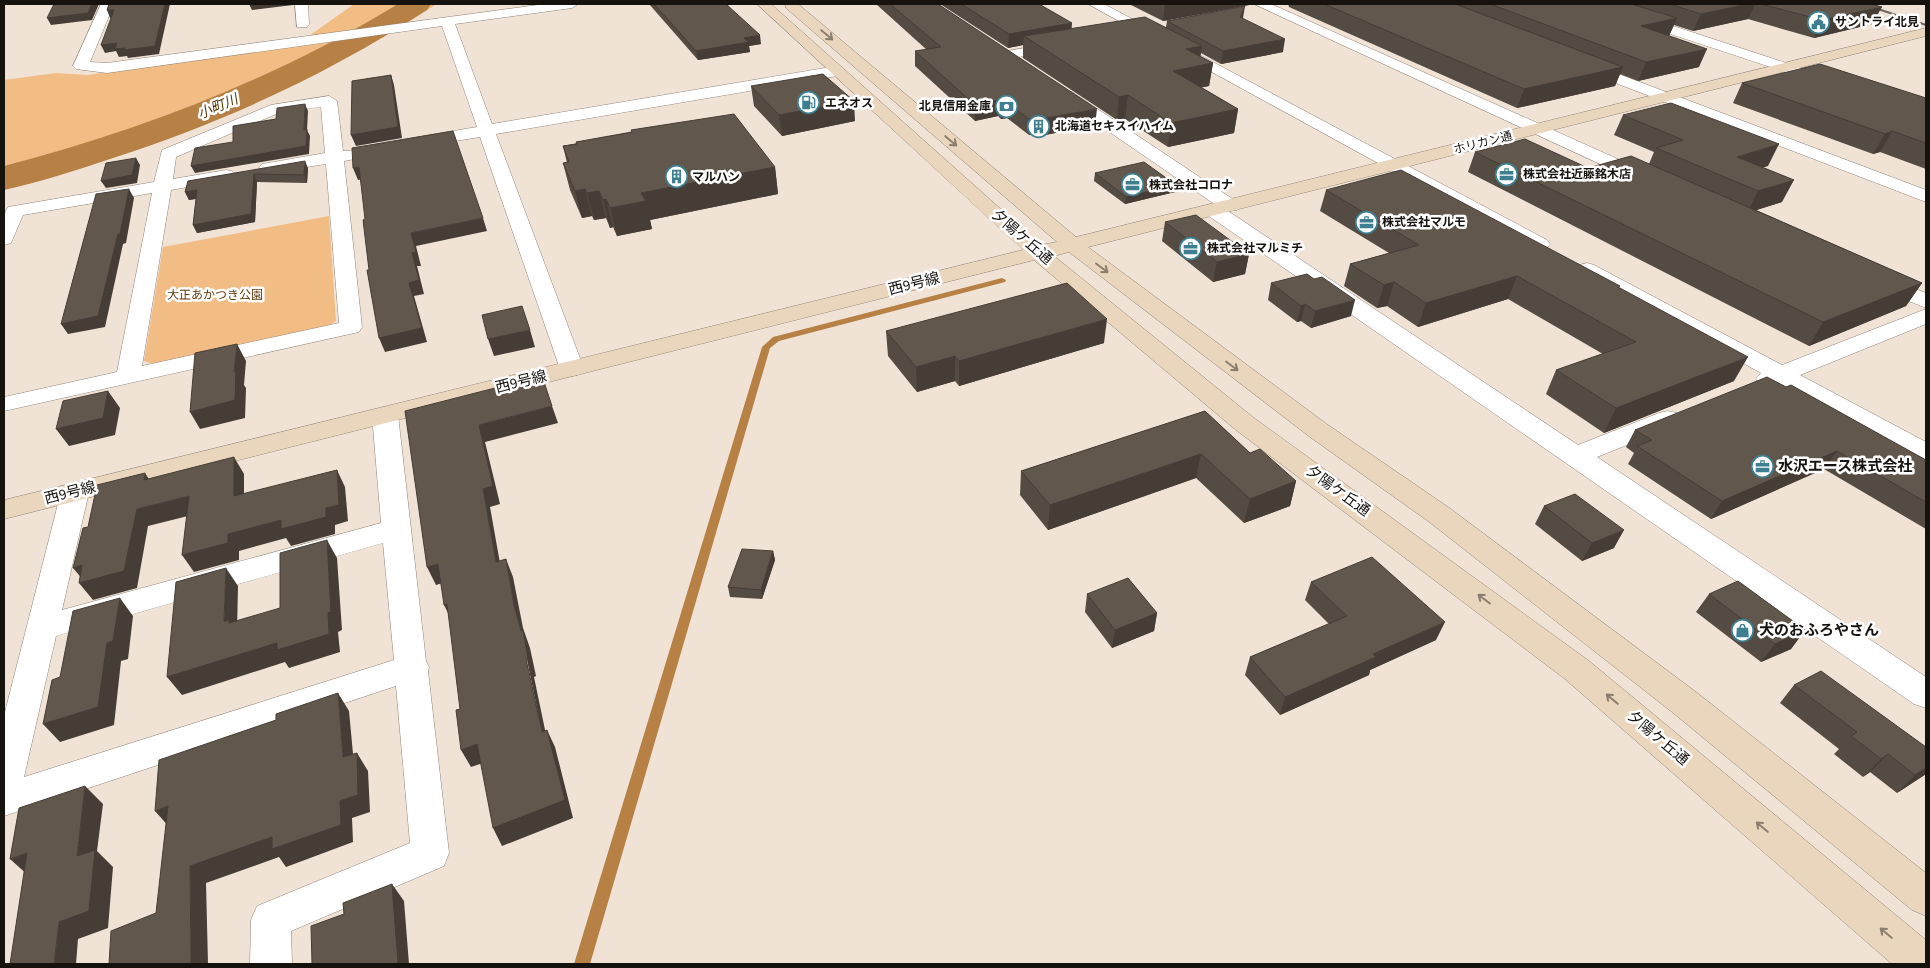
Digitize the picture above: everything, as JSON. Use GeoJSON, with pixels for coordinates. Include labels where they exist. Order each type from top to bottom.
{"type":"FeatureCollection","features":[{"type":"Feature","properties":{"kind":"street"},"geometry":{"type":"LineString","coordinates":[[107,4],[81,66],[108,68],[572,4]]}},
{"type":"Feature","properties":{"kind":"street"},"geometry":{"type":"LineString","coordinates":[[301,4],[302,24]]}},
{"type":"Feature","properties":{"kind":"street","name":"夕陽ケ丘通"},"geometry":{"type":"LineString","coordinates":[[763,4],[1039,254],[1245,424],[1577,670],[1923,964]]}},
{"type":"Feature","properties":{"kind":"street","name":"夕陽ケ丘通"},"geometry":{"type":"LineString","coordinates":[[790,4],[1072,245],[1318,431],[1438,514],[1684,702],[1926,897]]}},
{"type":"Feature","properties":{"kind":"street"},"geometry":{"type":"LineString","coordinates":[[1095,4],[1155,28],[1394,165],[1926,453]]}},
{"type":"Feature","properties":{"kind":"street"},"geometry":{"type":"LineString","coordinates":[[1261,8],[1294,4]]}},
{"type":"Feature","properties":{"kind":"street"},"geometry":{"type":"LineString","coordinates":[[1594,4],[1842,86]]}},
{"type":"Feature","properties":{"kind":"street"},"geometry":{"type":"LineString","coordinates":[[1261,8],[1663,186]]}},
{"type":"Feature","properties":{"kind":"street"},"geometry":{"type":"LineString","coordinates":[[447,21],[572,369]]}},
{"type":"Feature","properties":{"kind":"street"},"geometry":{"type":"LineString","coordinates":[[1118,35],[1155,28]]}},
{"type":"Feature","properties":{"kind":"street","name":"ホリカン通"},"geometry":{"type":"LineString","coordinates":[[1039,254],[1926,32]]}},
{"type":"Feature","properties":{"kind":"street"},"geometry":{"type":"LineString","coordinates":[[1007,55],[1072,44]]}},
{"type":"Feature","properties":{"kind":"street"},"geometry":{"type":"LineString","coordinates":[[991,45],[1024,67]]}},
{"type":"Feature","properties":{"kind":"street"},"geometry":{"type":"LineString","coordinates":[[1572,62],[1926,196]]}},
{"type":"Feature","properties":{"kind":"street"},"geometry":{"type":"LineString","coordinates":[[402,145],[837,71]]}},
{"type":"Feature","properties":{"kind":"street"},"geometry":{"type":"LineString","coordinates":[[1057,89],[1222,208],[1577,455],[1926,694]]}},
{"type":"Feature","properties":{"kind":"street"},"geometry":{"type":"LineString","coordinates":[[4,404],[128,377],[351,327],[336,157],[329,101],[277,108],[168,154],[128,377]]}},
{"type":"Feature","properties":{"kind":"street"},"geometry":{"type":"LineString","coordinates":[[4,239],[15,211],[374,150]]}},
{"type":"Feature","properties":{"kind":"street","name":"西9号線"},"geometry":{"type":"LineString","coordinates":[[4,510],[1039,254]]}},
{"type":"Feature","properties":{"kind":"street"},"geometry":{"type":"LineString","coordinates":[[1863,273],[1926,301]]}},
{"type":"Feature","properties":{"kind":"street"},"geometry":{"type":"LineString","coordinates":[[1743,389],[1926,316]]}},
{"type":"Feature","properties":{"kind":"street"},"geometry":{"type":"LineString","coordinates":[[1577,455],[1688,411]]}},
{"type":"Feature","properties":{"kind":"street"},"geometry":{"type":"LineString","coordinates":[[271,964],[271,920],[430,853],[413,667],[396,529],[385,415]]}},
{"type":"Feature","properties":{"kind":"street"},"geometry":{"type":"LineString","coordinates":[[4,787],[74,492]]}},
{"type":"Feature","properties":{"kind":"street"},"geometry":{"type":"LineString","coordinates":[[41,628],[396,529]]}},
{"type":"Feature","properties":{"kind":"street"},"geometry":{"type":"LineString","coordinates":[[4,800],[413,667]]}},
{"type":"Feature","properties":{"kind":"green space"},"geometry":{"type":"Polygon","coordinates":[[[354,4],[437,4],[387,35],[335,63],[227,112],[116,153],[4,187],[4,80],[56,73],[88,75],[299,43],[354,4]]]}},
{"type":"Feature","properties":{"kind":"green space","name":"大正あかつき公園"},"geometry":{"type":"Polygon","coordinates":[[[329,216],[336,321],[324,329],[159,366],[144,361],[163,247],[329,216]]]}},
{"type":"Feature","properties":{"kind":"building"},"geometry":{"type":"Polygon","coordinates":[[[54,4],[92,4],[88,13],[47,18],[54,4]]]}},
{"type":"Feature","properties":{"kind":"building"},"geometry":{"type":"Polygon","coordinates":[[[109,4],[165,4],[155,46],[124,50],[125,48],[115,49],[117,43],[101,45],[114,10],[107,10],[109,4]]]}},
{"type":"Feature","properties":{"kind":"building"},"geometry":{"type":"Polygon","coordinates":[[[654,4],[726,4],[760,35],[744,38],[749,42],[696,51],[654,4]]]}},
{"type":"Feature","properties":{"kind":"building"},"geometry":{"type":"Polygon","coordinates":[[[890,4],[938,4],[1097,109],[1041,119],[1038,117],[1029,119],[1007,102],[1002,103],[998,100],[975,105],[915,51],[941,47],[890,4]]]}},
{"type":"Feature","properties":{"kind":"building"},"geometry":{"type":"Polygon","coordinates":[[[961,4],[1039,4],[1072,23],[1009,34],[961,4]]]}},
{"type":"Feature","properties":{"kind":"building"},"geometry":{"type":"Polygon","coordinates":[[[1324,4],[1455,4],[1623,67],[1524,89],[1324,4]]]}},
{"type":"Feature","properties":{"kind":"building"},"geometry":{"type":"Polygon","coordinates":[[[1490,4],[1631,4],[1677,18],[1641,26],[1707,49],[1646,62],[1490,4]]]}},
{"type":"Feature","properties":{"kind":"building"},"geometry":{"type":"Polygon","coordinates":[[[1670,4],[1749,4],[1701,14],[1670,4]]]}},
{"type":"Feature","properties":{"kind":"building"},"geometry":{"type":"Polygon","coordinates":[[[1761,4],[1871,4],[1882,7],[1822,20],[1761,4]]]}},
{"type":"Feature","properties":{"kind":"building"},"geometry":{"type":"Polygon","coordinates":[[[1245,6],[1240,17],[1285,39],[1223,51],[1167,21],[1245,6]]]}},
{"type":"Feature","properties":{"kind":"building"},"geometry":{"type":"Polygon","coordinates":[[[1145,17],[1202,46],[1186,49],[1213,63],[1173,71],[1238,109],[1171,123],[1128,95],[1119,97],[1024,36],[1145,17]]]}},
{"type":"Feature","properties":{"kind":"building"},"geometry":{"type":"Polygon","coordinates":[[[1820,64],[1926,98],[1926,143],[1892,131],[1885,134],[1742,83],[1820,64]]]}},
{"type":"Feature","properties":{"kind":"building"},"geometry":{"type":"Polygon","coordinates":[[[823,74],[854,101],[779,115],[751,86],[823,74]]]}},
{"type":"Feature","properties":{"kind":"building"},"geometry":{"type":"Polygon","coordinates":[[[391,75],[398,127],[351,135],[352,81],[391,75]]]}},
{"type":"Feature","properties":{"kind":"building"},"geometry":{"type":"Polygon","coordinates":[[[1671,103],[1779,144],[1737,157],[1794,180],[1758,191],[1656,148],[1683,140],[1623,115],[1671,103]]]}},
{"type":"Feature","properties":{"kind":"building"},"geometry":{"type":"Polygon","coordinates":[[[305,104],[304,130],[307,129],[306,146],[191,166],[195,148],[233,142],[233,126],[276,119],[277,108],[305,104]]]}},
{"type":"Feature","properties":{"kind":"building"},"geometry":{"type":"Polygon","coordinates":[[[734,114],[775,167],[641,193],[646,201],[610,208],[606,199],[603,200],[599,191],[587,193],[585,189],[575,191],[563,163],[569,162],[563,146],[577,144],[576,142],[632,132],[631,130],[734,114]]]}},
{"type":"Feature","properties":{"kind":"building"},"geometry":{"type":"Polygon","coordinates":[[[453,131],[483,218],[411,233],[416,252],[412,253],[419,280],[409,283],[422,328],[379,338],[367,270],[369,270],[359,167],[353,168],[352,148],[453,131]]]}},
{"type":"Feature","properties":{"kind":"building"},"geometry":{"type":"Polygon","coordinates":[[[1525,139],[1588,168],[1631,156],[1922,283],[1823,322],[1475,152],[1525,139]]]}},
{"type":"Feature","properties":{"kind":"building"},"geometry":{"type":"Polygon","coordinates":[[[136,158],[132,175],[101,181],[106,163],[136,158]]]}},
{"type":"Feature","properties":{"kind":"building"},"geometry":{"type":"Polygon","coordinates":[[[305,161],[304,175],[254,174],[251,214],[193,225],[197,190],[185,192],[188,181],[305,161]]]}},
{"type":"Feature","properties":{"kind":"building","name":"株式会社コロナ"},"geometry":{"type":"Polygon","coordinates":[[[1144,162],[1176,185],[1126,197],[1095,173],[1144,162]]]}},
{"type":"Feature","properties":{"kind":"building"},"geometry":{"type":"Polygon","coordinates":[[[1401,170],[1620,286],[1618,287],[1748,357],[1616,408],[1556,370],[1636,342],[1517,276],[1426,303],[1394,282],[1384,285],[1350,264],[1419,245],[1326,190],[1401,170]]]}},
{"type":"Feature","properties":{"kind":"building"},"geometry":{"type":"Polygon","coordinates":[[[129,189],[120,234],[118,234],[98,316],[61,324],[96,194],[129,189]]]}},
{"type":"Feature","properties":{"kind":"building"},"geometry":{"type":"Polygon","coordinates":[[[1196,215],[1249,254],[1217,262],[1165,222],[1196,215]]]}},
{"type":"Feature","properties":{"kind":"building"},"geometry":{"type":"Polygon","coordinates":[[[1307,274],[1314,279],[1322,277],[1355,300],[1315,311],[1305,304],[1301,306],[1271,283],[1307,274]]]}},
{"type":"Feature","properties":{"kind":"building"},"geometry":{"type":"Polygon","coordinates":[[[1067,283],[1107,319],[959,361],[955,356],[916,367],[886,331],[1067,283]]]}},
{"type":"Feature","properties":{"kind":"building"},"geometry":{"type":"Polygon","coordinates":[[[522,306],[530,330],[488,339],[482,315],[522,306]]]}},
{"type":"Feature","properties":{"kind":"building"},"geometry":{"type":"Polygon","coordinates":[[[237,344],[234,372],[236,371],[235,400],[190,412],[195,353],[237,344]]]}},
{"type":"Feature","properties":{"kind":"building"},"geometry":{"type":"Polygon","coordinates":[[[542,376],[552,406],[479,425],[493,486],[483,489],[496,562],[506,559],[515,610],[521,631],[523,630],[528,658],[526,659],[542,732],[547,730],[565,800],[493,828],[477,744],[461,750],[456,710],[460,709],[447,604],[444,605],[438,564],[427,567],[405,411],[542,376]]]}},
{"type":"Feature","properties":{"kind":"building"},"geometry":{"type":"Polygon","coordinates":[[[1767,377],[1786,387],[1791,385],[1926,460],[1926,502],[1837,451],[1722,501],[1637,446],[1652,440],[1635,430],[1767,377]]]}},
{"type":"Feature","properties":{"kind":"building"},"geometry":{"type":"Polygon","coordinates":[[[108,391],[103,418],[56,429],[63,401],[108,391]]]}},
{"type":"Feature","properties":{"kind":"building"},"geometry":{"type":"Polygon","coordinates":[[[1205,411],[1250,453],[1260,449],[1296,481],[1250,499],[1201,454],[1050,505],[1021,471],[1205,411]]]}},
{"type":"Feature","properties":{"kind":"building"},"geometry":{"type":"Polygon","coordinates":[[[234,457],[234,496],[337,470],[339,505],[326,508],[326,517],[281,529],[281,520],[228,534],[228,543],[182,555],[189,496],[137,509],[124,571],[79,583],[82,565],[73,568],[83,528],[88,527],[97,485],[145,473],[144,480],[234,457]]]}},
{"type":"Feature","properties":{"kind":"building"},"geometry":{"type":"Polygon","coordinates":[[[1575,494],[1624,530],[1592,543],[1544,506],[1575,494]]]}},
{"type":"Feature","properties":{"kind":"building"},"geometry":{"type":"Polygon","coordinates":[[[327,540],[331,612],[328,613],[329,634],[277,650],[277,643],[167,677],[176,582],[226,568],[224,621],[229,620],[229,623],[280,608],[280,553],[327,540]]]}},
{"type":"Feature","properties":{"kind":"building"},"geometry":{"type":"Polygon","coordinates":[[[742,549],[773,551],[761,590],[728,587],[742,549]]]}},
{"type":"Feature","properties":{"kind":"building"},"geometry":{"type":"Polygon","coordinates":[[[1372,557],[1445,622],[1373,654],[1376,657],[1285,697],[1250,657],[1347,616],[1311,582],[1372,557]]]}},
{"type":"Feature","properties":{"kind":"building"},"geometry":{"type":"Polygon","coordinates":[[[1128,578],[1157,613],[1115,630],[1087,594],[1128,578]]]}},
{"type":"Feature","properties":{"kind":"building"},"geometry":{"type":"Polygon","coordinates":[[[1738,581],[1805,630],[1775,644],[1709,594],[1738,581]]]}},
{"type":"Feature","properties":{"kind":"building"},"geometry":{"type":"Polygon","coordinates":[[[120,598],[113,641],[107,643],[98,707],[43,724],[52,680],[60,677],[73,611],[120,598]]]}},
{"type":"Feature","properties":{"kind":"building"},"geometry":{"type":"Polygon","coordinates":[[[1821,671],[1926,747],[1926,768],[1915,775],[1888,754],[1881,759],[1851,736],[1857,732],[1794,685],[1821,671]]]}},
{"type":"Feature","properties":{"kind":"building"},"geometry":{"type":"Polygon","coordinates":[[[338,693],[343,757],[357,753],[358,795],[340,801],[341,825],[272,849],[272,837],[190,866],[191,964],[109,964],[111,931],[156,913],[168,806],[155,811],[159,760],[276,720],[276,714],[338,693]]]}},
{"type":"Feature","properties":{"kind":"building"},"geometry":{"type":"Polygon","coordinates":[[[85,786],[77,856],[95,850],[89,911],[59,922],[54,964],[10,964],[27,853],[10,859],[19,808],[85,786]]]}},
{"type":"Feature","properties":{"kind":"building"},"geometry":{"type":"Polygon","coordinates":[[[392,884],[398,963],[312,964],[311,926],[344,914],[343,903],[392,884]]]}},
{"type":"Feature","properties":{"kind":"waterway","name":"小町川"},"geometry":{"type":"LineString","coordinates":[[4,178],[117,145],[227,104],[299,72],[359,40],[417,4]]}},
{"type":"Feature","properties":{"kind":"waterway"},"geometry":{"type":"LineString","coordinates":[[582,964],[766,347],[776,339],[1002,280]]}},
{"type":"Feature","properties":{"kind":"railway"},"geometry":{"type":"LineString","coordinates":[[1863,4],[1926,25]]}},
{"type":"Feature","properties":{"kind":"place","name":"サントライ北見"},"geometry":{"type":"Point","coordinates":[1819,22]}},
{"type":"Feature","properties":{"kind":"place","name":"エネオス"},"geometry":{"type":"Point","coordinates":[809,103]}},
{"type":"Feature","properties":{"kind":"place","name":"北見信用金庫"},"geometry":{"type":"Point","coordinates":[1007,106]}},
{"type":"Feature","properties":{"kind":"place","name":"北海道セキスイハイム"},"geometry":{"type":"Point","coordinates":[1039,126]}},
{"type":"Feature","properties":{"kind":"place","name":"株式会社近藤銘木店"},"geometry":{"type":"Point","coordinates":[1507,174]}},
{"type":"Feature","properties":{"kind":"place","name":"マルハン"},"geometry":{"type":"Point","coordinates":[676,177]}},
{"type":"Feature","properties":{"kind":"place","name":"株式会社コロナ"},"geometry":{"type":"Point","coordinates":[1133,185]}},
{"type":"Feature","properties":{"kind":"place","name":"株式会社マルモ"},"geometry":{"type":"Point","coordinates":[1366,222]}},
{"type":"Feature","properties":{"kind":"place","name":"株式会社マルミチ"},"geometry":{"type":"Point","coordinates":[1191,248]}},
{"type":"Feature","properties":{"kind":"place","name":"水沢エース株式会社"},"geometry":{"type":"Point","coordinates":[1762,466]}},
{"type":"Feature","properties":{"kind":"place","name":"犬のおふろやさん"},"geometry":{"type":"Point","coordinates":[1743,630]}}]}
